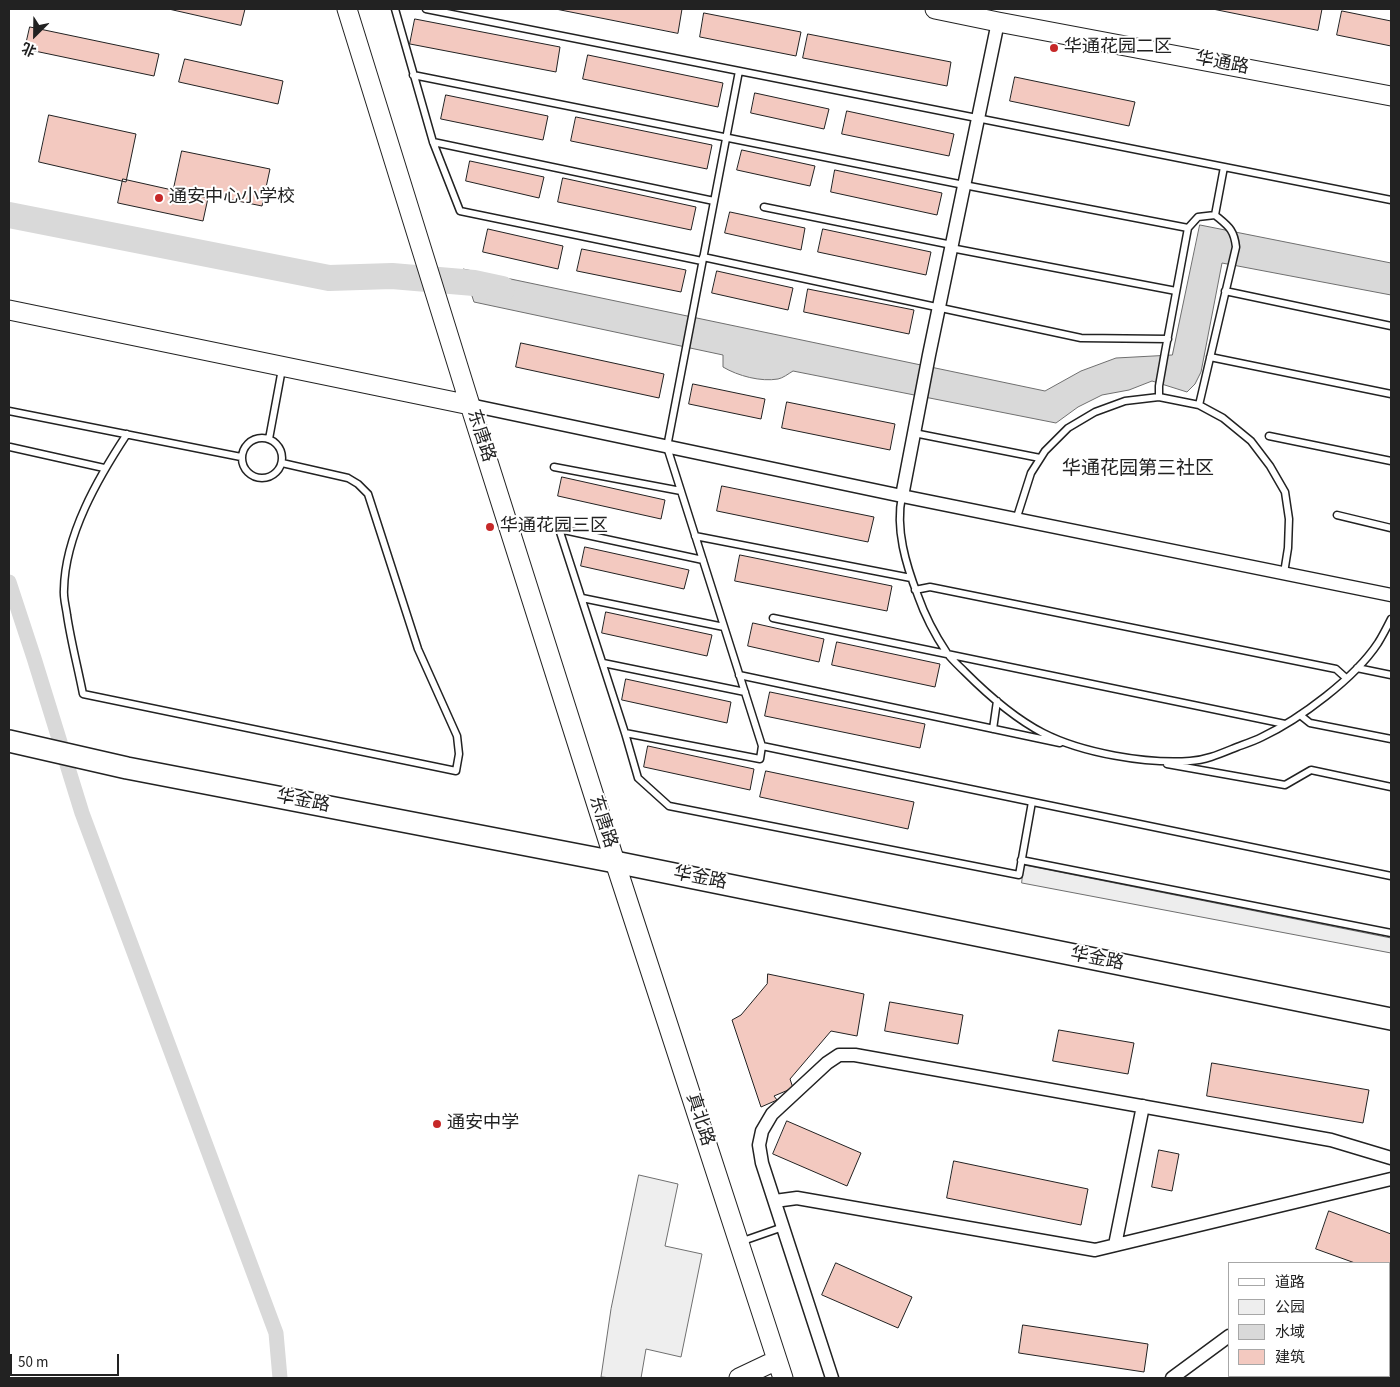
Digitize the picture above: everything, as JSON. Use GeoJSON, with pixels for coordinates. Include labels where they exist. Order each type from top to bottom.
{"type":"FeatureCollection","features":[{"type":"Feature","properties":{"kind":"main road","name":"华金路"},"geometry":{"type":"LineString","coordinates":[[19,743],[127,768],[615,862],[1391,1019]]}},
{"type":"Feature","properties":{"kind":"street","name":"东唐路"},"geometry":{"type":"LineString","coordinates":[[347,9],[615,862]]}},
{"type":"Feature","properties":{"kind":"street","name":"华通路"},"geometry":{"type":"LineString","coordinates":[[935,9],[999,15],[1391,96]]}},
{"type":"Feature","properties":{"kind":"street"},"geometry":{"type":"LineString","coordinates":[[902,496],[999,15]]}},
{"type":"Feature","properties":{"kind":"street"},"geometry":{"type":"LineString","coordinates":[[9,310],[1016,520],[1391,595]]}},
{"type":"Feature","properties":{"kind":"street","name":"真北路"},"geometry":{"type":"LineString","coordinates":[[615,862],[783,1378]]}},
{"type":"Feature","properties":{"kind":"street"},"geometry":{"type":"LineString","coordinates":[[832,1378],[762,1163],[758,1145],[762,1131],[772,1114],[827,1063],[840,1055],[855,1055],[1330,1140],[1391,1158]]}},
{"type":"Feature","properties":{"kind":"street"},"geometry":{"type":"LineString","coordinates":[[1115,1245],[1143,1106]]}},
{"type":"Feature","properties":{"kind":"street"},"geometry":{"type":"LineString","coordinates":[[775,1201],[797,1198],[1095,1250],[1391,1179]]}},
{"type":"Feature","properties":{"kind":"street"},"geometry":{"type":"LineString","coordinates":[[1172,1378],[1228,1337]]}},
{"type":"Feature","properties":{"kind":"street"},"geometry":{"type":"LineString","coordinates":[[739,1378],[777,1360]]}},
{"type":"Feature","properties":{"kind":"lane"},"geometry":{"type":"LineString","coordinates":[[395,9],[433,142],[460,211],[1081,338],[1168,339]]}},
{"type":"Feature","properties":{"kind":"lane"},"geometry":{"type":"LineString","coordinates":[[426,9],[1391,200]]}},
{"type":"Feature","properties":{"kind":"lane"},"geometry":{"type":"LineString","coordinates":[[625,733],[760,760],[762,746],[666,447],[739,71]]}},
{"type":"Feature","properties":{"kind":"lane"},"geometry":{"type":"LineString","coordinates":[[413,75],[1188,228]]}},
{"type":"Feature","properties":{"kind":"lane"},"geometry":{"type":"LineString","coordinates":[[433,142],[714,201]]}},
{"type":"Feature","properties":{"kind":"lane"},"geometry":{"type":"LineString","coordinates":[[1214,215],[1224,167]]}},
{"type":"Feature","properties":{"kind":"lane"},"geometry":{"type":"LineString","coordinates":[[764,207],[1176,292]]}},
{"type":"Feature","properties":{"kind":"lane"},"geometry":{"type":"LineString","coordinates":[[1159,397],[1159,386],[1188,228],[1198,217],[1214,215],[1231,228],[1235,236],[1236,247],[1200,405]]}},
{"type":"Feature","properties":{"kind":"lane"},"geometry":{"type":"LineString","coordinates":[[1225,291],[1391,326]]}},
{"type":"Feature","properties":{"kind":"lane"},"geometry":{"type":"LineString","coordinates":[[1210,357],[1391,394]]}},
{"type":"Feature","properties":{"kind":"lane"},"geometry":{"type":"LineString","coordinates":[[268,439],[282,366]]}},
{"type":"Feature","properties":{"kind":"lane"},"geometry":{"type":"LineString","coordinates":[[1016,520],[1031,473],[1045,451],[1068,428],[1095,412],[1125,401],[1159,397],[1200,405],[1223,418],[1251,441],[1270,466],[1285,492],[1289,519],[1288,548],[1284,573]]}},
{"type":"Feature","properties":{"kind":"lane"},"geometry":{"type":"LineString","coordinates":[[9,411],[241,457]]}},
{"type":"Feature","properties":{"kind":"lane"},"geometry":{"type":"LineString","coordinates":[[914,433],[1040,458]]}},
{"type":"Feature","properties":{"kind":"lane"},"geometry":{"type":"LineString","coordinates":[[127,434],[104,468],[77,528],[66,562],[64,590],[69,628],[83,694],[456,771],[459,754],[457,736],[418,649],[368,494],[358,484],[348,478],[282,463]]}},
{"type":"Feature","properties":{"kind":"lane"},"geometry":{"type":"LineString","coordinates":[[1269,436],[1391,461]]}},
{"type":"Feature","properties":{"kind":"lane"},"geometry":{"type":"LineString","coordinates":[[262,438],[275,442],[280,448],[282,463],[280,470],[275,475],[261,479],[255,478],[244,469],[241,457],[247,444],[262,438]]}},
{"type":"Feature","properties":{"kind":"lane"},"geometry":{"type":"LineString","coordinates":[[10,447],[104,468]]}},
{"type":"Feature","properties":{"kind":"lane"},"geometry":{"type":"LineString","coordinates":[[554,467],[681,491]]}},
{"type":"Feature","properties":{"kind":"lane"},"geometry":{"type":"LineString","coordinates":[[902,496],[899,510],[901,538],[911,578],[924,614],[948,655],[981,688],[1012,713],[1043,733],[1078,746]]}},
{"type":"Feature","properties":{"kind":"lane"},"geometry":{"type":"LineString","coordinates":[[1336,515],[1391,528]]}},
{"type":"Feature","properties":{"kind":"lane"},"geometry":{"type":"LineString","coordinates":[[703,560],[560,529],[638,778],[669,806],[1018,875],[1032,802]]}},
{"type":"Feature","properties":{"kind":"lane"},"geometry":{"type":"LineString","coordinates":[[695,536],[911,578]]}},
{"type":"Feature","properties":{"kind":"lane"},"geometry":{"type":"LineString","coordinates":[[916,590],[930,587],[1336,669],[1346,678]]}},
{"type":"Feature","properties":{"kind":"lane"},"geometry":{"type":"LineString","coordinates":[[582,598],[724,627]]}},
{"type":"Feature","properties":{"kind":"lane"},"geometry":{"type":"LineString","coordinates":[[773,618],[1285,724]]}},
{"type":"Feature","properties":{"kind":"lane"},"geometry":{"type":"LineString","coordinates":[[1146,761],[1191,761],[1210,758],[1262,738],[1300,715],[1357,668],[1378,643],[1391,620]]}},
{"type":"Feature","properties":{"kind":"lane"},"geometry":{"type":"LineString","coordinates":[[603,663],[745,692]]}},
{"type":"Feature","properties":{"kind":"lane"},"geometry":{"type":"LineString","coordinates":[[1357,668],[1391,675]]}},
{"type":"Feature","properties":{"kind":"lane"},"geometry":{"type":"LineString","coordinates":[[739,675],[1146,761],[1285,785],[1311,770],[1391,787]]}},
{"type":"Feature","properties":{"kind":"lane"},"geometry":{"type":"LineString","coordinates":[[992,729],[997,701]]}},
{"type":"Feature","properties":{"kind":"lane"},"geometry":{"type":"LineString","coordinates":[[1300,715],[1310,723],[1391,739]]}},
{"type":"Feature","properties":{"kind":"lane"},"geometry":{"type":"LineString","coordinates":[[762,746],[1391,876]]}},
{"type":"Feature","properties":{"kind":"lane"},"geometry":{"type":"LineString","coordinates":[[1208,771],[1210,758]]}},
{"type":"Feature","properties":{"kind":"lane"},"geometry":{"type":"LineString","coordinates":[[1021,860],[1391,933]]}},
{"type":"Feature","properties":{"kind":"lane"},"geometry":{"type":"LineString","coordinates":[[738,1242],[784,1227]]}},
{"type":"Feature","properties":{"kind":"green space"},"geometry":{"type":"Polygon","coordinates":[[[639,1175],[678,1184],[665,1246],[702,1254],[681,1357],[646,1349],[641,1378],[601,1377],[611,1309],[639,1175]]]}},
{"type":"Feature","properties":{"kind":"shaded area"},"geometry":{"type":"Polygon","coordinates":[[[1024,865],[1391,938],[1391,953],[1022,883],[1024,865]]]}},
{"type":"Feature","properties":{"kind":"water"},"geometry":{"type":"Polygon","coordinates":[[[1200,225],[1391,263],[1391,295],[1222,263],[1201,372],[1195,384],[1187,392],[1152,381],[1129,390],[1102,395],[1078,407],[1056,423],[793,371],[778,379],[750,378],[723,367],[723,355],[474,302],[463,269],[1045,391],[1081,371],[1116,358],[1172,355],[1200,225]]]}},
{"type":"Feature","properties":{"kind":"building"},"geometry":{"type":"Polygon","coordinates":[[[169,9],[245,9],[241,25],[169,9]]]}},
{"type":"Feature","properties":{"kind":"building"},"geometry":{"type":"Polygon","coordinates":[[[556,9],[682,9],[678,33],[556,9]]]}},
{"type":"Feature","properties":{"kind":"building"},"geometry":{"type":"Polygon","coordinates":[[[1213,9],[1322,9],[1318,30],[1213,9]]]}},
{"type":"Feature","properties":{"kind":"building"},"geometry":{"type":"Polygon","coordinates":[[[1342,11],[1391,21],[1391,46],[1337,35],[1342,11]]]}},
{"type":"Feature","properties":{"kind":"building"},"geometry":{"type":"Polygon","coordinates":[[[704,13],[801,32],[796,56],[700,37],[704,13]]]}},
{"type":"Feature","properties":{"kind":"building"},"geometry":{"type":"Polygon","coordinates":[[[415,19],[560,47],[556,72],[410,44],[415,19]]]}},
{"type":"Feature","properties":{"kind":"building"},"geometry":{"type":"Polygon","coordinates":[[[30,27],[159,54],[154,76],[25,49],[30,27]]]}},
{"type":"Feature","properties":{"kind":"building"},"geometry":{"type":"Polygon","coordinates":[[[808,34],[951,62],[947,86],[803,58],[808,34]]]}},
{"type":"Feature","properties":{"kind":"building"},"geometry":{"type":"Polygon","coordinates":[[[588,55],[723,83],[718,107],[583,79],[588,55]]]}},
{"type":"Feature","properties":{"kind":"building"},"geometry":{"type":"Polygon","coordinates":[[[185,59],[283,81],[278,104],[179,82],[185,59]]]}},
{"type":"Feature","properties":{"kind":"building"},"geometry":{"type":"Polygon","coordinates":[[[1015,77],[1135,102],[1129,126],[1010,101],[1015,77]]]}},
{"type":"Feature","properties":{"kind":"building"},"geometry":{"type":"Polygon","coordinates":[[[755,93],[829,109],[824,129],[751,113],[755,93]]]}},
{"type":"Feature","properties":{"kind":"building"},"geometry":{"type":"Polygon","coordinates":[[[446,95],[548,116],[543,140],[441,119],[446,95]]]}},
{"type":"Feature","properties":{"kind":"building"},"geometry":{"type":"Polygon","coordinates":[[[847,111],[954,134],[949,156],[842,134],[847,111]]]}},
{"type":"Feature","properties":{"kind":"building"},"geometry":{"type":"Polygon","coordinates":[[[49,115],[136,134],[126,182],[39,162],[49,115]]]}},
{"type":"Feature","properties":{"kind":"building"},"geometry":{"type":"Polygon","coordinates":[[[576,117],[712,145],[707,169],[571,141],[576,117]]]}},
{"type":"Feature","properties":{"kind":"building"},"geometry":{"type":"Polygon","coordinates":[[[742,150],[815,166],[810,186],[737,170],[742,150]]]}},
{"type":"Feature","properties":{"kind":"building"},"geometry":{"type":"Polygon","coordinates":[[[182,151],[270,169],[262,206],[174,188],[182,151]]]}},
{"type":"Feature","properties":{"kind":"building"},"geometry":{"type":"Polygon","coordinates":[[[470,161],[544,177],[539,198],[466,181],[470,161]]]}},
{"type":"Feature","properties":{"kind":"building"},"geometry":{"type":"Polygon","coordinates":[[[835,170],[942,193],[937,215],[831,192],[835,170]]]}},
{"type":"Feature","properties":{"kind":"building"},"geometry":{"type":"Polygon","coordinates":[[[563,178],[696,207],[691,230],[558,202],[563,178]]]}},
{"type":"Feature","properties":{"kind":"building"},"geometry":{"type":"Polygon","coordinates":[[[123,179],[208,198],[203,221],[118,203],[123,179]]]}},
{"type":"Feature","properties":{"kind":"building"},"geometry":{"type":"Polygon","coordinates":[[[730,212],[805,228],[801,250],[725,233],[730,212]]]}},
{"type":"Feature","properties":{"kind":"building"},"geometry":{"type":"Polygon","coordinates":[[[488,229],[563,246],[558,269],[483,252],[488,229]]]}},
{"type":"Feature","properties":{"kind":"building"},"geometry":{"type":"Polygon","coordinates":[[[823,229],[931,252],[926,275],[818,252],[823,229]]]}},
{"type":"Feature","properties":{"kind":"building"},"geometry":{"type":"Polygon","coordinates":[[[582,249],[686,270],[681,292],[577,271],[582,249]]]}},
{"type":"Feature","properties":{"kind":"building"},"geometry":{"type":"Polygon","coordinates":[[[717,271],[793,288],[788,310],[712,293],[717,271]]]}},
{"type":"Feature","properties":{"kind":"building"},"geometry":{"type":"Polygon","coordinates":[[[808,289],[914,310],[909,334],[804,312],[808,289]]]}},
{"type":"Feature","properties":{"kind":"building"},"geometry":{"type":"Polygon","coordinates":[[[521,343],[664,374],[659,398],[516,367],[521,343]]]}},
{"type":"Feature","properties":{"kind":"building"},"geometry":{"type":"Polygon","coordinates":[[[693,384],[765,399],[761,419],[689,404],[693,384]]]}},
{"type":"Feature","properties":{"kind":"building"},"geometry":{"type":"Polygon","coordinates":[[[787,402],[895,424],[890,450],[782,428],[787,402]]]}},
{"type":"Feature","properties":{"kind":"building"},"geometry":{"type":"Polygon","coordinates":[[[562,477],[665,500],[661,519],[558,496],[562,477]]]}},
{"type":"Feature","properties":{"kind":"building"},"geometry":{"type":"Polygon","coordinates":[[[722,486],[874,517],[868,542],[717,511],[722,486]]]}},
{"type":"Feature","properties":{"kind":"building"},"geometry":{"type":"Polygon","coordinates":[[[585,547],[689,570],[684,589],[581,566],[585,547]]]}},
{"type":"Feature","properties":{"kind":"building"},"geometry":{"type":"Polygon","coordinates":[[[740,555],[892,586],[887,611],[735,581],[740,555]]]}},
{"type":"Feature","properties":{"kind":"building"},"geometry":{"type":"Polygon","coordinates":[[[606,612],[712,635],[707,656],[602,633],[606,612]]]}},
{"type":"Feature","properties":{"kind":"building"},"geometry":{"type":"Polygon","coordinates":[[[753,623],[824,639],[819,662],[748,646],[753,623]]]}},
{"type":"Feature","properties":{"kind":"building"},"geometry":{"type":"Polygon","coordinates":[[[837,642],[940,664],[935,687],[832,665],[837,642]]]}},
{"type":"Feature","properties":{"kind":"building"},"geometry":{"type":"Polygon","coordinates":[[[626,679],[731,702],[727,723],[622,700],[626,679]]]}},
{"type":"Feature","properties":{"kind":"building"},"geometry":{"type":"Polygon","coordinates":[[[770,692],[925,724],[920,748],[765,716],[770,692]]]}},
{"type":"Feature","properties":{"kind":"building"},"geometry":{"type":"Polygon","coordinates":[[[648,746],[754,769],[750,790],[644,767],[648,746]]]}},
{"type":"Feature","properties":{"kind":"building"},"geometry":{"type":"Polygon","coordinates":[[[766,771],[914,802],[908,829],[760,797],[766,771]]]}},
{"type":"Feature","properties":{"kind":"building"},"geometry":{"type":"Polygon","coordinates":[[[768,974],[864,994],[857,1036],[831,1031],[790,1079],[793,1088],[774,1096],[777,1100],[761,1107],[732,1020],[741,1015],[767,984],[768,974]]]}},
{"type":"Feature","properties":{"kind":"building"},"geometry":{"type":"Polygon","coordinates":[[[890,1002],[963,1015],[958,1044],[885,1031],[890,1002]]]}},
{"type":"Feature","properties":{"kind":"building"},"geometry":{"type":"Polygon","coordinates":[[[1059,1030],[1134,1043],[1128,1074],[1053,1061],[1059,1030]]]}},
{"type":"Feature","properties":{"kind":"building"},"geometry":{"type":"Polygon","coordinates":[[[1212,1063],[1369,1090],[1363,1123],[1207,1096],[1212,1063]]]}},
{"type":"Feature","properties":{"kind":"building"},"geometry":{"type":"Polygon","coordinates":[[[787,1121],[861,1153],[847,1186],[773,1154],[787,1121]]]}},
{"type":"Feature","properties":{"kind":"building"},"geometry":{"type":"Polygon","coordinates":[[[1159,1150],[1179,1154],[1172,1191],[1152,1187],[1159,1150]]]}},
{"type":"Feature","properties":{"kind":"building"},"geometry":{"type":"Polygon","coordinates":[[[954,1161],[1088,1189],[1081,1225],[947,1198],[954,1161]]]}},
{"type":"Feature","properties":{"kind":"building"},"geometry":{"type":"Polygon","coordinates":[[[1329,1211],[1391,1234],[1391,1277],[1390,1262],[1352,1262],[1316,1249],[1329,1211]]]}},
{"type":"Feature","properties":{"kind":"building"},"geometry":{"type":"Polygon","coordinates":[[[836,1263],[912,1297],[898,1328],[822,1295],[836,1263]]]}},
{"type":"Feature","properties":{"kind":"building"},"geometry":{"type":"Polygon","coordinates":[[[1023,1325],[1148,1344],[1144,1372],[1019,1353],[1023,1325]]]}},
{"type":"Feature","properties":{"kind":"waterway"},"geometry":{"type":"LineString","coordinates":[[9,215],[329,278],[392,276],[474,283],[502,289]]}},
{"type":"Feature","properties":{"kind":"waterway"},"geometry":{"type":"LineString","coordinates":[[9,582],[82,813],[276,1333],[280,1378]]}},
{"type":"Feature","properties":{"kind":"place","name":"华通花园二区"},"geometry":{"type":"Point","coordinates":[1054,48]}},
{"type":"Feature","properties":{"kind":"place","name":"通安中心小学校"},"geometry":{"type":"Point","coordinates":[159,198]}},
{"type":"Feature","properties":{"kind":"place","name":"华通花园三区"},"geometry":{"type":"Point","coordinates":[490,527]}},
{"type":"Feature","properties":{"kind":"place","name":"通安中学"},"geometry":{"type":"Point","coordinates":[437,1124]}},
{"type":"Feature","properties":{"kind":"district","name":"华通花园第三社区"},"geometry":{"type":"Point","coordinates":[1138,470]}}]}
